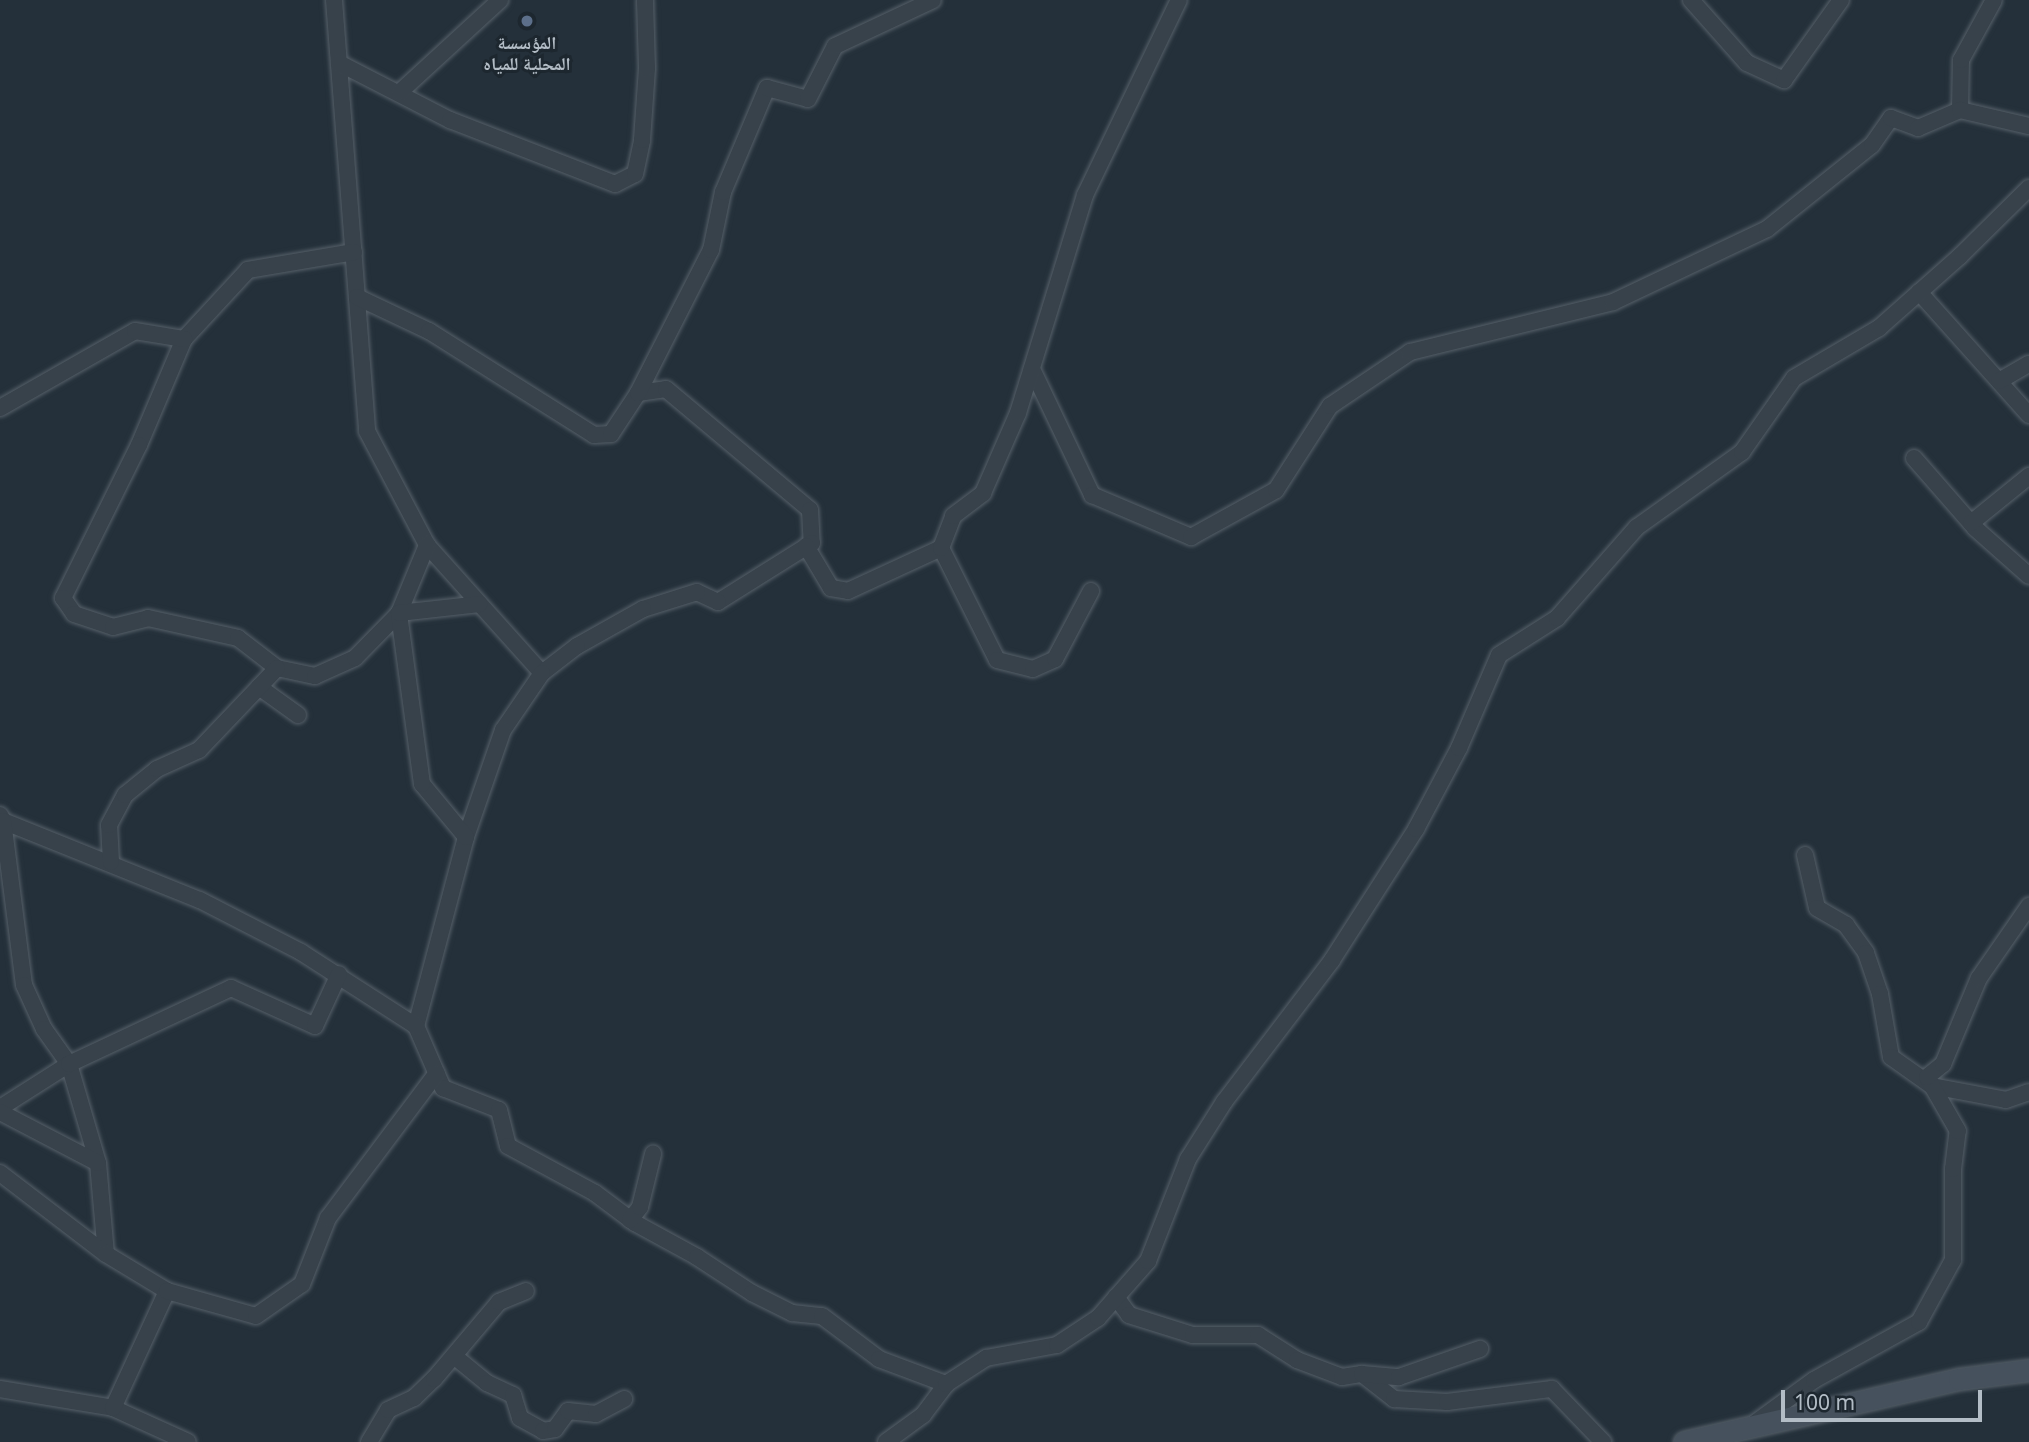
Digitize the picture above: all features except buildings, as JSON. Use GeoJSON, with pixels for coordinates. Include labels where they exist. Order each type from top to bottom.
{"type":"FeatureCollection","features":[{"type":"Feature","properties":{"kind":"main road"},"geometry":{"type":"LineString","coordinates":[[1684,1442],[1959,1379],[2029,1370]]}},
{"type":"Feature","properties":{"kind":"street"},"geometry":{"type":"LineString","coordinates":[[334,0],[367,431],[427,545],[542,673]]}},
{"type":"Feature","properties":{"kind":"street"},"geometry":{"type":"LineString","coordinates":[[400,92],[500,0]]}},
{"type":"Feature","properties":{"kind":"street"},"geometry":{"type":"LineString","coordinates":[[339,63],[450,120],[615,184],[635,174],[642,140],[647,68],[645,0]]}},
{"type":"Feature","properties":{"kind":"street"},"geometry":{"type":"LineString","coordinates":[[357,297],[429,331],[594,435],[611,434],[638,393],[711,250],[723,192],[767,88],[808,99],[835,46],[933,0]]}},
{"type":"Feature","properties":{"kind":"street"},"geometry":{"type":"LineString","coordinates":[[806,546],[831,588],[848,591],[941,548],[953,516],[983,493],[1018,413],[1085,195],[1179,0]]}},
{"type":"Feature","properties":{"kind":"street"},"geometry":{"type":"LineString","coordinates":[[1691,0],[1747,63],[1784,80],[1841,0]]}},
{"type":"Feature","properties":{"kind":"street"},"geometry":{"type":"LineString","coordinates":[[1960,110],[1961,60],[1994,0]]}},
{"type":"Feature","properties":{"kind":"street"},"geometry":{"type":"LineString","coordinates":[[1032,369],[1092,495],[1191,537],[1276,490],[1330,406],[1410,352],[1613,302],[1767,229],[1871,145],[1891,118],[1917,128],[1960,110],[2029,126]]}},
{"type":"Feature","properties":{"kind":"street"},"geometry":{"type":"LineString","coordinates":[[892,1440],[923,1415],[946,1384],[986,1358],[1057,1345],[1098,1318],[1148,1261],[1188,1159],[1224,1102],[1332,960],[1416,829],[1459,748],[1499,655],[1557,618],[1637,527],[1742,452],[1794,378],[1879,328],[2029,188]]}},
{"type":"Feature","properties":{"kind":"street"},"geometry":{"type":"LineString","coordinates":[[354,253],[248,270],[184,339],[139,445],[64,598],[74,614],[113,627],[148,618],[238,638],[278,668],[315,676],[355,658],[399,613],[427,545]]}},
{"type":"Feature","properties":{"kind":"street"},"geometry":{"type":"LineString","coordinates":[[1919,292],[2029,415]]}},
{"type":"Feature","properties":{"kind":"street"},"geometry":{"type":"LineString","coordinates":[[0,408],[135,331],[184,339]]}},
{"type":"Feature","properties":{"kind":"street"},"geometry":{"type":"LineString","coordinates":[[1999,381],[2029,364]]}},
{"type":"Feature","properties":{"kind":"street"},"geometry":{"type":"LineString","coordinates":[[416,1026],[466,837],[503,730],[542,673],[577,646],[643,609],[697,592],[718,602],[812,543],[810,510],[666,388],[638,393]]}},
{"type":"Feature","properties":{"kind":"street"},"geometry":{"type":"LineString","coordinates":[[1914,458],[1971,523],[2029,576]]}},
{"type":"Feature","properties":{"kind":"street"},"geometry":{"type":"LineString","coordinates":[[1971,523],[2029,476]]}},
{"type":"Feature","properties":{"kind":"street"},"geometry":{"type":"LineString","coordinates":[[941,548],[997,660],[1033,669],[1055,659],[1091,591]]}},
{"type":"Feature","properties":{"kind":"street"},"geometry":{"type":"LineString","coordinates":[[399,613],[480,604]]}},
{"type":"Feature","properties":{"kind":"street"},"geometry":{"type":"LineString","coordinates":[[399,613],[422,784],[466,837]]}},
{"type":"Feature","properties":{"kind":"street"},"geometry":{"type":"LineString","coordinates":[[111,862],[109,825],[125,796],[157,769],[199,750],[278,668]]}},
{"type":"Feature","properties":{"kind":"street"},"geometry":{"type":"LineString","coordinates":[[259,687],[298,715]]}},
{"type":"Feature","properties":{"kind":"street"},"geometry":{"type":"LineString","coordinates":[[106,1254],[98,1163],[69,1064],[44,1029],[24,985],[2,818],[200,900],[340,974],[416,1026],[443,1087],[499,1110],[508,1146],[595,1193],[631,1220],[792,1313],[822,1316],[879,1359],[946,1384]]}},
{"type":"Feature","properties":{"kind":"street"},"geometry":{"type":"LineString","coordinates":[[1805,855],[1817,908],[1846,925],[1866,953],[1880,994],[1891,1057],[1933,1086],[2006,1100],[2029,1092]]}},
{"type":"Feature","properties":{"kind":"street"},"geometry":{"type":"LineString","coordinates":[[1751,1427],[1814,1380],[1919,1322],[1953,1260],[1953,1169],[1958,1131],[1927,1077],[1943,1064],[1979,978],[2029,906]]}},
{"type":"Feature","properties":{"kind":"street"},"geometry":{"type":"LineString","coordinates":[[98,1163],[0,1110],[69,1064],[231,988],[315,1026],[340,974]]}},
{"type":"Feature","properties":{"kind":"street"},"geometry":{"type":"LineString","coordinates":[[0,1173],[106,1254],[167,1291],[256,1316],[302,1284],[328,1218],[437,1073]]}},
{"type":"Feature","properties":{"kind":"street"},"geometry":{"type":"LineString","coordinates":[[631,1220],[640,1207],[653,1154]]}},
{"type":"Feature","properties":{"kind":"street"},"geometry":{"type":"LineString","coordinates":[[113,1408],[167,1291]]}},
{"type":"Feature","properties":{"kind":"street"},"geometry":{"type":"LineString","coordinates":[[369,1442],[388,1410],[414,1398],[454,1356],[499,1302],[526,1291]]}},
{"type":"Feature","properties":{"kind":"street"},"geometry":{"type":"LineString","coordinates":[[1116,1297],[1129,1315],[1192,1335],[1258,1335],[1297,1360],[1342,1377],[1362,1374],[1399,1377],[1480,1349]]}},
{"type":"Feature","properties":{"kind":"street"},"geometry":{"type":"LineString","coordinates":[[454,1356],[487,1383],[513,1395],[520,1418],[543,1431],[557,1428],[568,1411],[596,1414],[624,1399]]}},
{"type":"Feature","properties":{"kind":"street"},"geometry":{"type":"LineString","coordinates":[[1362,1374],[1394,1399],[1447,1402],[1552,1389],[1603,1442]]}},
{"type":"Feature","properties":{"kind":"street"},"geometry":{"type":"LineString","coordinates":[[0,1389],[113,1408],[188,1442]]}},
{"type":"Feature","properties":{"kind":"place","name":"المؤسسة المحلية للمياه"},"geometry":{"type":"Point","coordinates":[527,21]}}]}
